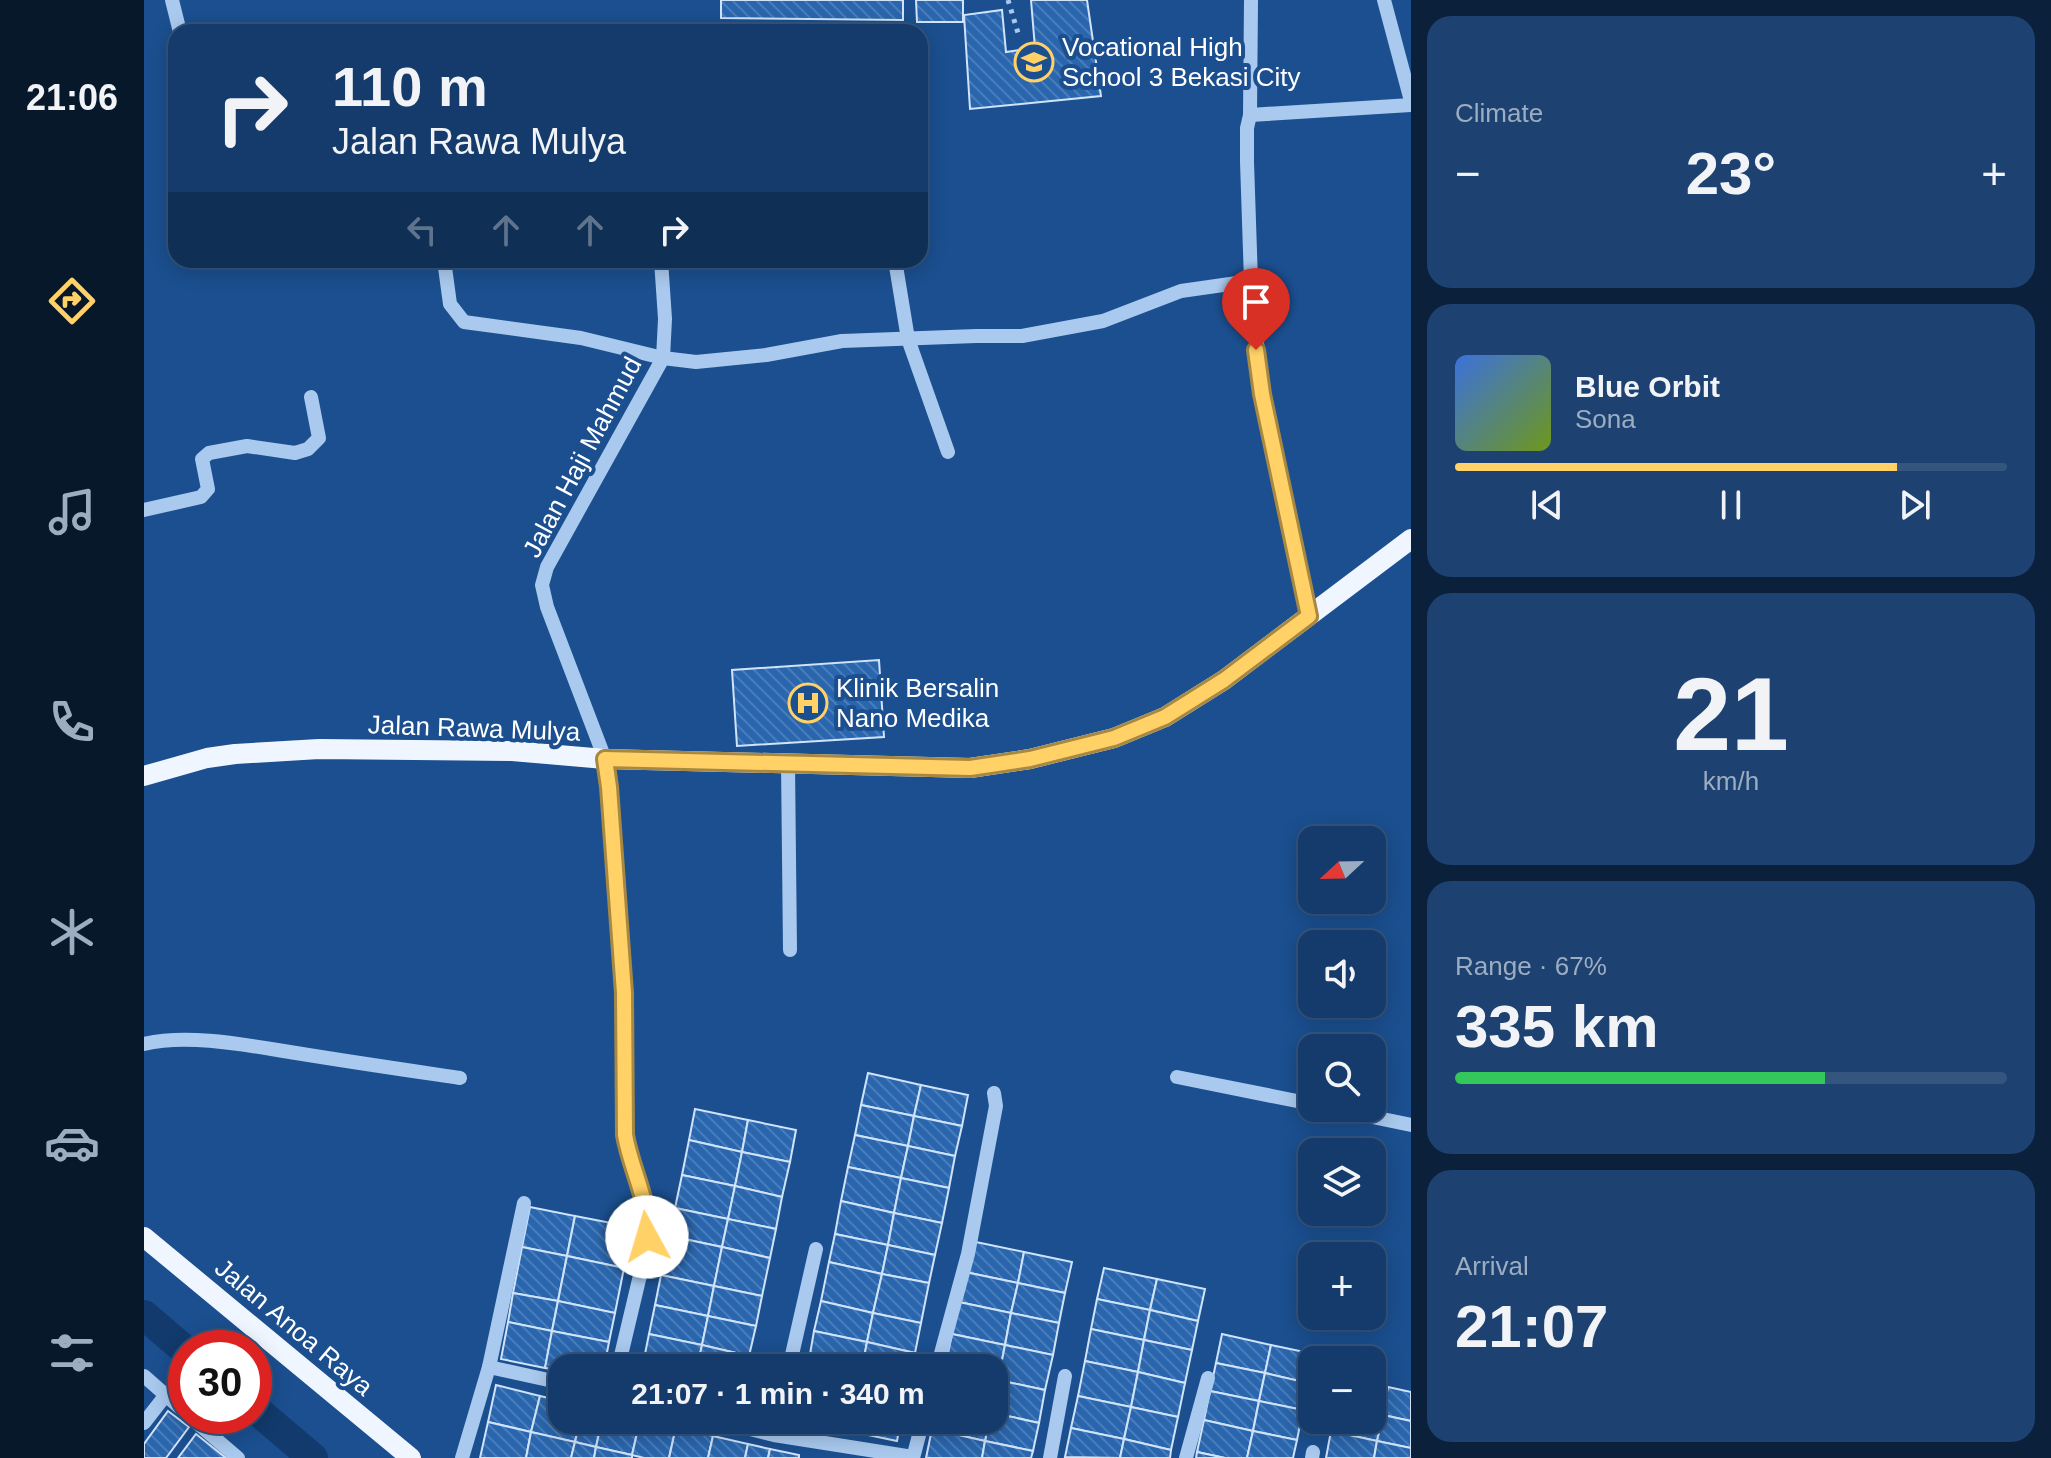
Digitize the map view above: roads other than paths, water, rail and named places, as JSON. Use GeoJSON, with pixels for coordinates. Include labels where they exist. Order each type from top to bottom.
{"type":"FeatureCollection","features":[{"type":"Feature","properties":{"kind":"main road","name":"Jalan Rawa Mulya"},"geometry":{"type":"LineString","coordinates":[[144,776],[207,758],[291,750],[512,751],[605,759],[970,768],[1030,759],[1114,738],[1165,717],[1224,680],[1411,539]]}},
{"type":"Feature","properties":{"kind":"main road","name":"Jalan Anoa Raya"},"geometry":{"type":"LineString","coordinates":[[144,1237],[411,1458]]}},
{"type":"Feature","properties":{"kind":"street"},"geometry":{"type":"LineString","coordinates":[[172,0],[178,24]]}},
{"type":"Feature","properties":{"kind":"street"},"geometry":{"type":"LineString","coordinates":[[1251,0],[1250,115],[1247,128],[1251,281],[1262,394],[1309,616]]}},
{"type":"Feature","properties":{"kind":"street"},"geometry":{"type":"LineString","coordinates":[[1250,115],[1411,103],[1384,0]]}},
{"type":"Feature","properties":{"kind":"street"},"geometry":{"type":"LineString","coordinates":[[445,268],[450,304],[464,322],[581,338],[663,358],[696,362],[766,355],[842,341],[1022,336],[1103,321],[1181,291],[1251,281]]}},
{"type":"Feature","properties":{"kind":"street"},"geometry":{"type":"LineString","coordinates":[[662,268],[665,319],[663,358]]}},
{"type":"Feature","properties":{"kind":"street"},"geometry":{"type":"LineString","coordinates":[[896,268],[908,339],[948,452]]}},
{"type":"Feature","properties":{"kind":"street","name":"Jalan Haji Mahmud"},"geometry":{"type":"LineString","coordinates":[[621,1354],[642,1267],[648,1223],[625,1135],[624,993],[609,787],[605,759],[547,607],[542,585],[547,567],[663,358]]}},
{"type":"Feature","properties":{"kind":"street"},"geometry":{"type":"LineString","coordinates":[[144,510],[201,497],[208,489],[202,459],[209,453],[247,446],[295,453],[308,449],[319,438],[311,397]]}},
{"type":"Feature","properties":{"kind":"street"},"geometry":{"type":"LineString","coordinates":[[788,764],[790,950]]}},
{"type":"Feature","properties":{"kind":"street"},"geometry":{"type":"LineString","coordinates":[[144,1044],[182,1040],[244,1045],[460,1078]]}},
{"type":"Feature","properties":{"kind":"street"},"geometry":{"type":"LineString","coordinates":[[1177,1077],[1298,1101]]}},
{"type":"Feature","properties":{"kind":"street"},"geometry":{"type":"LineString","coordinates":[[941,1354],[968,1254],[996,1106],[994,1093]]}},
{"type":"Feature","properties":{"kind":"street"},"geometry":{"type":"LineString","coordinates":[[1386,1120],[1411,1125]]}},
{"type":"Feature","properties":{"kind":"street"},"geometry":{"type":"LineString","coordinates":[[462,1458],[489,1367],[524,1203]]}},
{"type":"Feature","properties":{"kind":"street"},"geometry":{"type":"LineString","coordinates":[[792,1354],[816,1249]]}},
{"type":"Feature","properties":{"kind":"street"},"geometry":{"type":"LineString","coordinates":[[489,1367],[548,1380]]}},
{"type":"Feature","properties":{"kind":"street"},"geometry":{"type":"LineString","coordinates":[[144,1376],[168,1398]]}},
{"type":"Feature","properties":{"kind":"street"},"geometry":{"type":"LineString","coordinates":[[1050,1458],[1065,1376]]}},
{"type":"Feature","properties":{"kind":"street"},"geometry":{"type":"LineString","coordinates":[[1186,1458],[1208,1378]]}},
{"type":"Feature","properties":{"kind":"street"},"geometry":{"type":"LineString","coordinates":[[144,1423],[165,1396]]}},
{"type":"Feature","properties":{"kind":"street"},"geometry":{"type":"LineString","coordinates":[[210,1434],[238,1458]]}},
{"type":"Feature","properties":{"kind":"street"},"geometry":{"type":"LineString","coordinates":[[806,1434],[913,1458],[919,1434]]}},
{"type":"Feature","properties":{"kind":"waterway"},"geometry":{"type":"LineString","coordinates":[[144,1315],[168,1336]]}},
{"type":"Feature","properties":{"kind":"waterway"},"geometry":{"type":"LineString","coordinates":[[272,1423],[313,1458]]}},
{"type":"Feature","properties":{"kind":"place","name":"Vocational High School 3 Bekasi City"},"geometry":{"type":"Point","coordinates":[1034,62]}},
{"type":"Feature","properties":{"kind":"place","name":"Klinik Bersalin Nano Medika"},"geometry":{"type":"Point","coordinates":[808,703]}}]}
